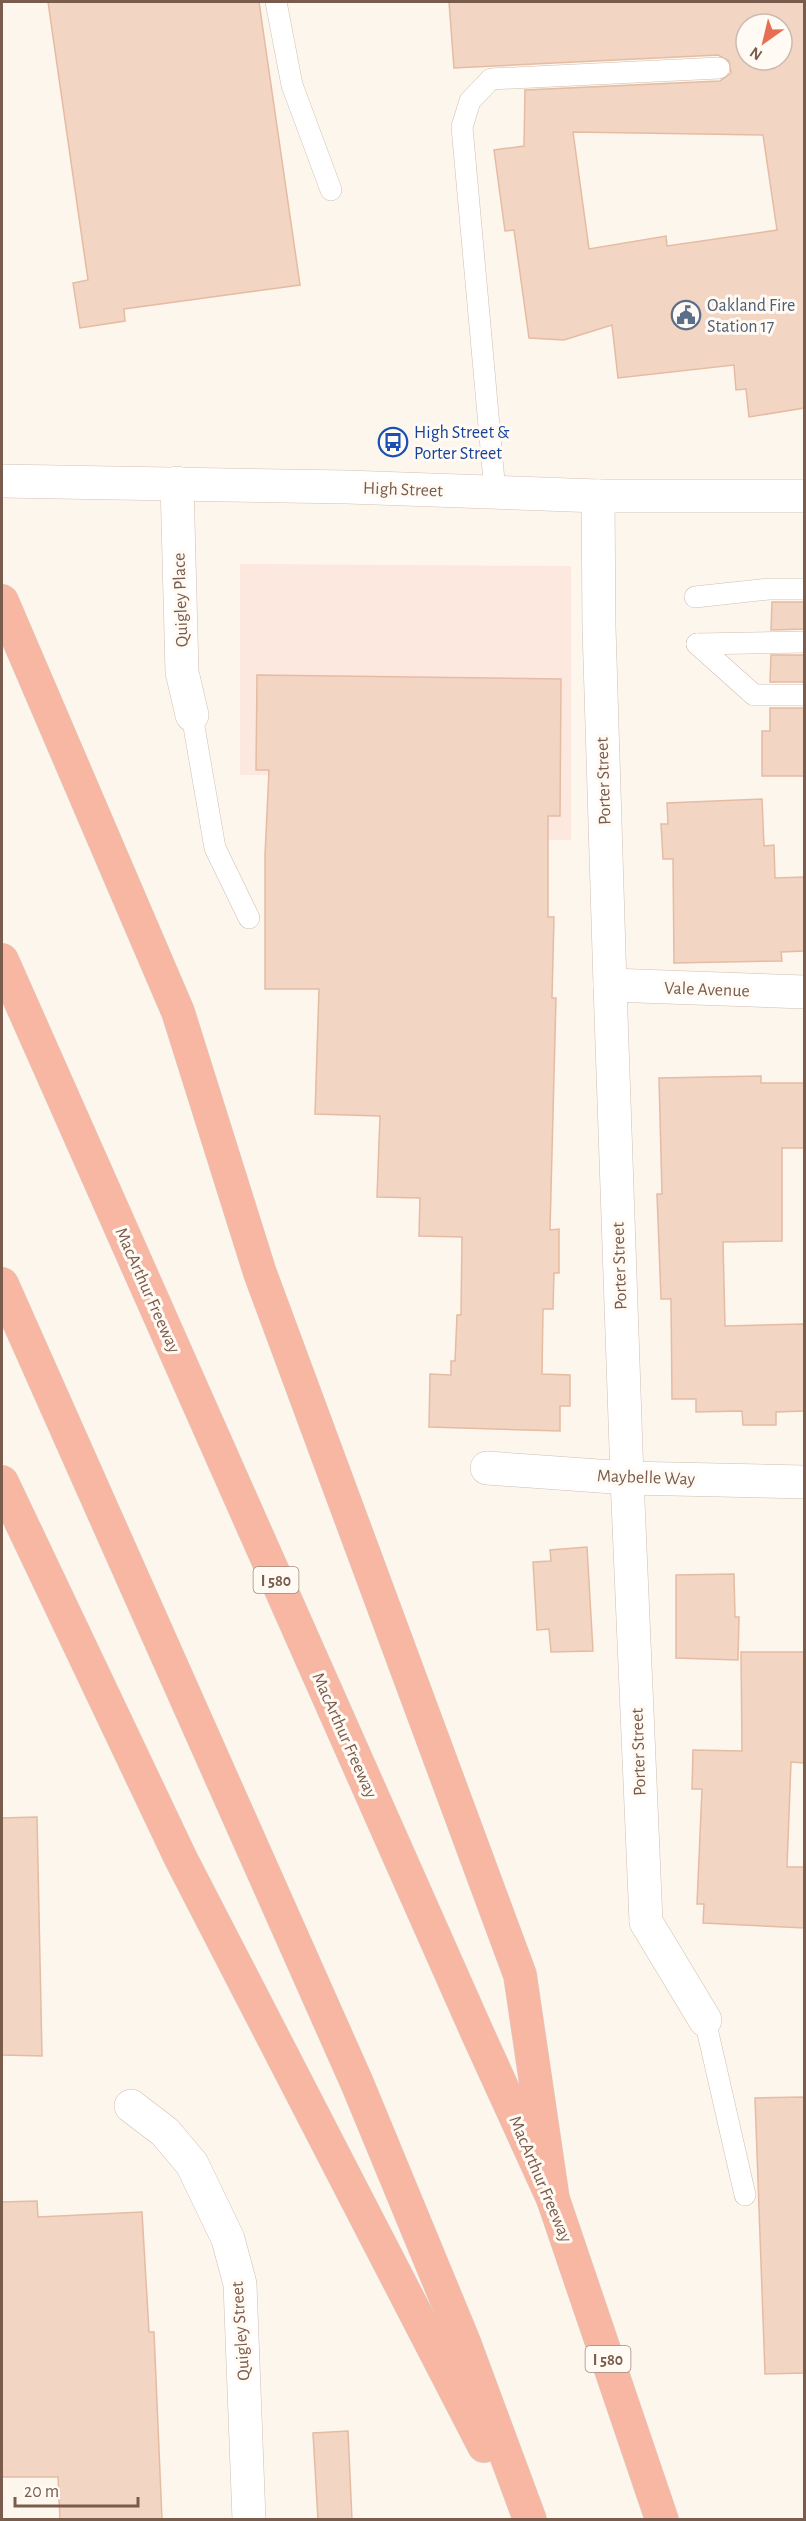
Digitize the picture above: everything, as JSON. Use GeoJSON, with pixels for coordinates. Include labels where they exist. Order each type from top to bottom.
{"type":"FeatureCollection","features":[{"type":"Feature","properties":{"kind":"highway"},"geometry":{"type":"LineString","coordinates":[[2,601],[178,1012],[260,1273],[520,1975],[553,2199]]}},
{"type":"Feature","properties":{"kind":"highway","name":"MacArthur Freeway"},"geometry":{"type":"LineString","coordinates":[[2,960],[553,2199],[662,2520]]}},
{"type":"Feature","properties":{"kind":"highway"},"geometry":{"type":"LineString","coordinates":[[2,1284],[357,2083],[464,2342],[530,2520]]}},
{"type":"Feature","properties":{"kind":"highway"},"geometry":{"type":"LineString","coordinates":[[2,1482],[181,1859],[522,2520]]}},
{"type":"Feature","properties":{"kind":"street","name":"High Street"},"geometry":{"type":"LineString","coordinates":[[2,481],[177,483],[598,496],[804,496]]}},
{"type":"Feature","properties":{"kind":"street","name":"Quigley Place"},"geometry":{"type":"LineString","coordinates":[[177,483],[182,672],[192,715]]}},
{"type":"Feature","properties":{"kind":"street","name":"Porter Street"},"geometry":{"type":"LineString","coordinates":[[598,496],[598,627],[610,985],[627,1478],[646,1922],[705,2020]]}},
{"type":"Feature","properties":{"kind":"street","name":"Vale Avenue"},"geometry":{"type":"LineString","coordinates":[[610,985],[804,992]]}},
{"type":"Feature","properties":{"kind":"street","name":"Maybelle Way"},"geometry":{"type":"LineString","coordinates":[[487,1468],[627,1478],[804,1482]]}},
{"type":"Feature","properties":{"kind":"street","name":"Quigley Street"},"geometry":{"type":"LineString","coordinates":[[131,2106],[165,2132],[192,2164],[228,2239],[240,2284],[249,2520]]}},
{"type":"Feature","properties":{"kind":"lane"},"geometry":{"type":"LineString","coordinates":[[276,2],[292,85],[332,189]]}},
{"type":"Feature","properties":{"kind":"lane"},"geometry":{"type":"LineString","coordinates":[[495,492],[462,127],[470,100],[491,79],[719,68]]}},
{"type":"Feature","properties":{"kind":"lane"},"geometry":{"type":"LineString","coordinates":[[695,597],[769,589],[804,589]]}},
{"type":"Feature","properties":{"kind":"lane"},"geometry":{"type":"LineString","coordinates":[[804,642],[697,644],[754,695],[804,695]]}},
{"type":"Feature","properties":{"kind":"lane"},"geometry":{"type":"LineString","coordinates":[[192,715],[215,848],[249,918]]}},
{"type":"Feature","properties":{"kind":"lane"},"geometry":{"type":"LineString","coordinates":[[705,2020],[745,2194]]}},
{"type":"Feature","properties":{"kind":"shaded area"},"geometry":{"type":"Polygon","coordinates":[[[240,564],[571,566],[571,840],[413,839],[413,776],[240,775],[240,564]]]}},
{"type":"Feature","properties":{"kind":"building"},"geometry":{"type":"Polygon","coordinates":[[[48,2],[259,2],[300,285],[124,309],[125,321],[80,328],[73,283],[88,280],[48,2]]]}},
{"type":"Feature","properties":{"kind":"building"},"geometry":{"type":"Polygon","coordinates":[[[449,2],[804,2],[804,408],[749,417],[746,389],[736,390],[734,365],[618,378],[612,325],[564,340],[529,338],[514,230],[505,231],[494,150],[524,146],[525,90],[720,81],[731,73],[729,61],[718,55],[454,68],[449,2]],[[573,132],[589,249],[666,236],[667,246],[777,230],[763,135],[573,132]]]}},
{"type":"Feature","properties":{"kind":"building"},"geometry":{"type":"Polygon","coordinates":[[[772,602],[804,602],[804,629],[771,630],[772,602]]]}},
{"type":"Feature","properties":{"kind":"building"},"geometry":{"type":"Polygon","coordinates":[[[771,655],[804,655],[804,682],[770,682],[771,655]]]}},
{"type":"Feature","properties":{"kind":"building"},"geometry":{"type":"Polygon","coordinates":[[[257,675],[561,679],[560,816],[548,816],[548,917],[554,917],[552,998],[556,998],[550,1230],[559,1229],[559,1273],[554,1273],[553,1309],[543,1309],[542,1374],[570,1375],[570,1406],[560,1406],[560,1431],[429,1427],[430,1374],[451,1375],[451,1361],[455,1361],[457,1315],[461,1315],[462,1237],[419,1236],[420,1198],[377,1197],[380,1116],[315,1114],[319,989],[265,989],[265,855],[269,770],[256,770],[257,675]]]}},
{"type":"Feature","properties":{"kind":"building"},"geometry":{"type":"Polygon","coordinates":[[[770,708],[804,708],[804,776],[762,776],[762,731],[770,731],[770,708]]]}},
{"type":"Feature","properties":{"kind":"building"},"geometry":{"type":"Polygon","coordinates":[[[762,799],[764,846],[774,845],[775,878],[804,877],[804,951],[781,952],[782,961],[674,963],[673,859],[663,859],[661,824],[668,824],[667,803],[762,799]]]}},
{"type":"Feature","properties":{"kind":"building"},"geometry":{"type":"Polygon","coordinates":[[[761,1076],[761,1083],[804,1083],[804,1148],[782,1148],[782,1241],[723,1242],[725,1326],[804,1324],[804,1411],[776,1412],[776,1425],[743,1425],[742,1411],[696,1412],[696,1399],[672,1399],[671,1299],[661,1299],[657,1194],[662,1194],[659,1078],[761,1076]]]}},
{"type":"Feature","properties":{"kind":"building"},"geometry":{"type":"Polygon","coordinates":[[[587,1547],[593,1651],[551,1652],[549,1629],[537,1630],[533,1562],[551,1561],[550,1550],[587,1547]]]}},
{"type":"Feature","properties":{"kind":"building"},"geometry":{"type":"Polygon","coordinates":[[[734,1574],[735,1617],[739,1617],[738,1660],[676,1658],[676,1575],[734,1574]]]}},
{"type":"Feature","properties":{"kind":"building"},"geometry":{"type":"Polygon","coordinates":[[[741,1652],[804,1652],[804,1763],[791,1762],[787,1867],[804,1867],[804,1928],[703,1923],[704,1904],[697,1904],[702,1789],[692,1789],[693,1750],[742,1751],[741,1652]]]}},
{"type":"Feature","properties":{"kind":"building"},"geometry":{"type":"Polygon","coordinates":[[[37,1817],[42,2056],[2,2055],[2,1818],[37,1817]]]}},
{"type":"Feature","properties":{"kind":"building"},"geometry":{"type":"Polygon","coordinates":[[[804,2097],[804,2373],[765,2374],[755,2098],[804,2097]]]}},
{"type":"Feature","properties":{"kind":"building"},"geometry":{"type":"Polygon","coordinates":[[[37,2201],[38,2217],[142,2212],[149,2332],[154,2332],[162,2520],[60,2520],[58,2477],[2,2477],[2,2202],[37,2201]]]}},
{"type":"Feature","properties":{"kind":"building"},"geometry":{"type":"Polygon","coordinates":[[[348,2431],[352,2520],[318,2520],[313,2433],[348,2431]]]}},
{"type":"Feature","properties":{"kind":"place","name":"Oakland Fire Station 17"},"geometry":{"type":"Point","coordinates":[686,315]}},
{"type":"Feature","properties":{"kind":"place","name":"High Street & Porter Street"},"geometry":{"type":"Point","coordinates":[393,442]}}]}
